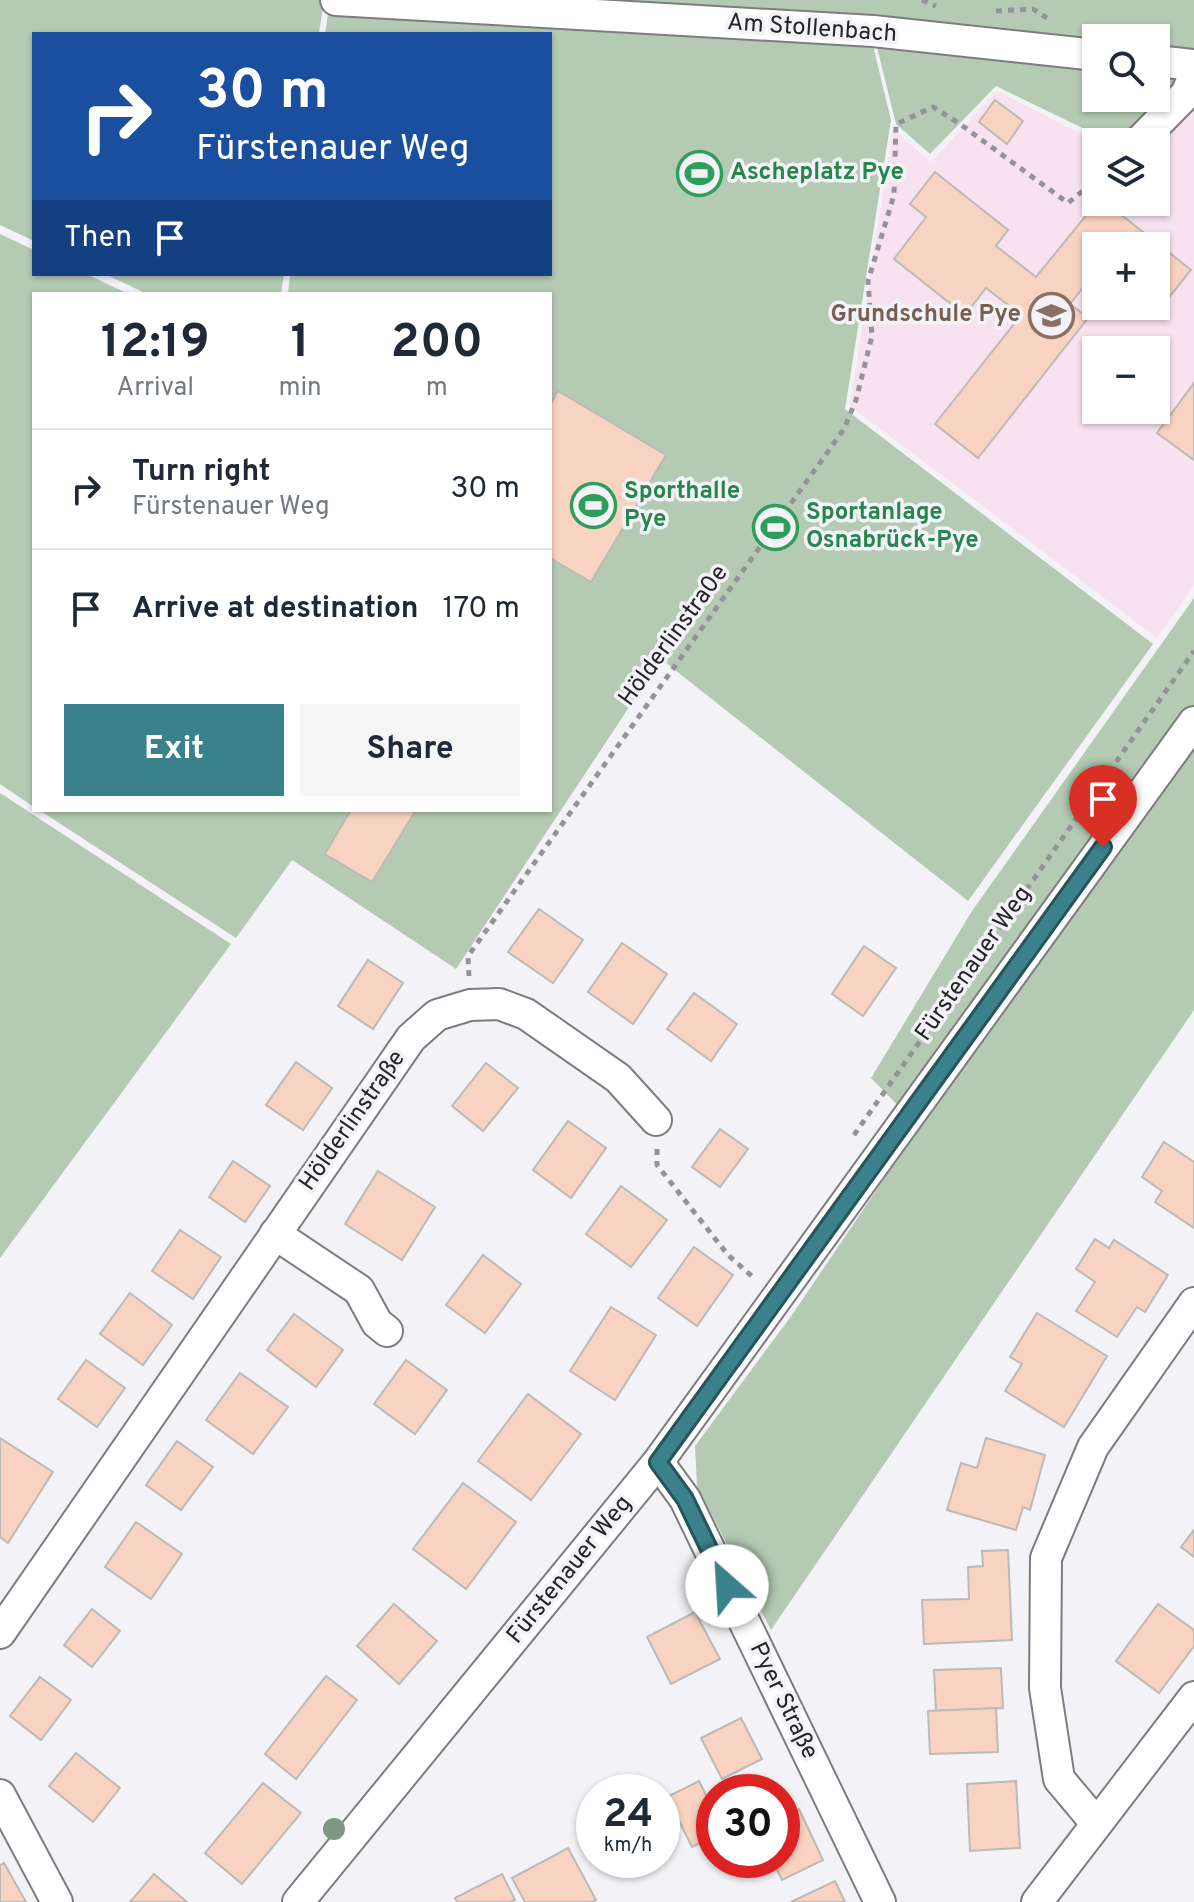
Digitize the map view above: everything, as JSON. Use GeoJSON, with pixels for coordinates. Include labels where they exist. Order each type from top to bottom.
{"type":"FeatureCollection","features":[{"type":"Feature","properties":{"kind":"street","name":"Am Stollenbach"},"geometry":{"type":"LineString","coordinates":[[336,0],[873,31],[1082,53]]}},
{"type":"Feature","properties":{"kind":"street"},"geometry":{"type":"LineString","coordinates":[[1170,62],[1194,65]]}},
{"type":"Feature","properties":{"kind":"street"},"geometry":{"type":"LineString","coordinates":[[1153,128],[1186,94],[1194,76]]}},
{"type":"Feature","properties":{"kind":"street","name":"Fürstenauer Weg"},"geometry":{"type":"LineString","coordinates":[[298,1902],[658,1462],[1194,722]]}},
{"type":"Feature","properties":{"kind":"street","name":"Hölderlinstraße"},"geometry":{"type":"LineString","coordinates":[[0,1633],[411,1038],[437,1015],[470,1005],[499,1004],[526,1014],[618,1078],[656,1120]]}},
{"type":"Feature","properties":{"kind":"street"},"geometry":{"type":"LineString","coordinates":[[275,1234],[359,1290],[377,1323],[387,1331]]}},
{"type":"Feature","properties":{"kind":"street"},"geometry":{"type":"LineString","coordinates":[[1096,1823],[1059,1779],[1045,1688],[1046,1558],[1093,1447],[1194,1303]]}},
{"type":"Feature","properties":{"kind":"street","name":"Pyer Straße"},"geometry":{"type":"LineString","coordinates":[[658,1462],[685,1499],[880,1902]]}},
{"type":"Feature","properties":{"kind":"street"},"geometry":{"type":"LineString","coordinates":[[1037,1902],[1194,1697]]}},
{"type":"Feature","properties":{"kind":"street"},"geometry":{"type":"LineString","coordinates":[[0,1795],[57,1902]]}},
{"type":"Feature","properties":{"kind":"path","name":"Hölderlinstra0e"},"geometry":{"type":"LineString","coordinates":[[470,1005],[468,956],[844,429],[856,400],[872,336],[868,281],[894,195],[896,124],[933,107],[1068,203],[1082,192]]}},
{"type":"Feature","properties":{"kind":"path","name":"Fürstenauer Weg"},"geometry":{"type":"LineString","coordinates":[[846,1147],[1194,651]]}},
{"type":"Feature","properties":{"kind":"path"},"geometry":{"type":"LineString","coordinates":[[656,1120],[657,1165],[728,1255],[775,1300]]}},
{"type":"Feature","properties":{"kind":"shaded area"},"geometry":{"type":"Polygon","coordinates":[[[997,91],[1082,134],[1082,216],[1170,216],[1170,130],[1194,109],[1194,586],[1157,638],[850,406],[893,129],[931,162],[997,91]]]}},
{"type":"Feature","properties":{"kind":"green space"},"geometry":{"type":"Polygon","coordinates":[[[0,0],[324,0],[319,32],[32,32],[32,240],[0,225],[0,0]]]}},
{"type":"Feature","properties":{"kind":"green space"},"geometry":{"type":"Polygon","coordinates":[[[336,0],[1194,0],[1194,76],[1170,105],[1170,24],[1082,24],[1082,112],[1164,112],[1151,128],[1082,128],[996,86],[930,154],[896,124],[873,31],[336,0]]]}},
{"type":"Feature","properties":{"kind":"green space","name":"Sportanlage Osnabrück-Pye"},"geometry":{"type":"Polygon","coordinates":[[[329,6],[871,37],[891,120],[845,409],[1153,644],[968,901],[661,659],[456,969],[292,860],[236,938],[42,812],[552,812],[552,292],[288,292],[290,276],[552,276],[552,32],[325,32],[329,6]]]}},
{"type":"Feature","properties":{"kind":"green space"},"geometry":{"type":"Polygon","coordinates":[[[0,234],[32,249],[32,276],[90,276],[125,292],[32,292],[32,806],[0,784],[0,234]]]}},
{"type":"Feature","properties":{"kind":"green space"},"geometry":{"type":"Polygon","coordinates":[[[109,276],[284,276],[281,292],[143,292],[109,276]]]}},
{"type":"Feature","properties":{"kind":"green space"},"geometry":{"type":"Polygon","coordinates":[[[1194,598],[1194,1010],[771,1630],[697,1486],[695,1446],[792,1315],[919,1127],[871,1078],[972,911],[1194,598]]]}},
{"type":"Feature","properties":{"kind":"green space"},"geometry":{"type":"Polygon","coordinates":[[[0,793],[231,944],[0,1258],[0,793]]]}},
{"type":"Feature","properties":{"kind":"building"},"geometry":{"type":"Polygon","coordinates":[[[995,100],[1023,121],[1007,144],[979,122],[995,100]]]}},
{"type":"Feature","properties":{"kind":"building","name":"Grundschule Pye"},"geometry":{"type":"Polygon","coordinates":[[[935,172],[1008,230],[996,246],[1036,277],[1086,216],[1123,216],[1143,232],[1082,232],[1082,289],[1070,304],[1082,313],[1082,320],[1086,320],[978,458],[935,424],[1021,315],[986,288],[965,315],[894,259],[926,217],[910,204],[935,172]]]}},
{"type":"Feature","properties":{"kind":"building","name":"Grundschule Pye"},"geometry":{"type":"Polygon","coordinates":[[[1170,253],[1191,270],[1170,296],[1170,253]]]}},
{"type":"Feature","properties":{"kind":"building"},"geometry":{"type":"Polygon","coordinates":[[[1194,383],[1194,460],[1157,433],[1164,424],[1170,424],[1170,415],[1194,383]]]}},
{"type":"Feature","properties":{"kind":"building","name":"Sporthalle Pye"},"geometry":{"type":"Polygon","coordinates":[[[558,391],[666,455],[591,582],[552,559],[552,402],[558,391]]]}},
{"type":"Feature","properties":{"kind":"building"},"geometry":{"type":"Polygon","coordinates":[[[350,812],[415,812],[372,882],[325,854],[350,812]]]}},
{"type":"Feature","properties":{"kind":"building"},"geometry":{"type":"Polygon","coordinates":[[[539,909],[583,940],[553,983],[508,952],[539,909]]]}},
{"type":"Feature","properties":{"kind":"building"},"geometry":{"type":"Polygon","coordinates":[[[622,943],[667,974],[633,1024],[588,992],[622,943]]]}},
{"type":"Feature","properties":{"kind":"building"},"geometry":{"type":"Polygon","coordinates":[[[864,946],[896,968],[863,1016],[832,994],[864,946]]]}},
{"type":"Feature","properties":{"kind":"building"},"geometry":{"type":"Polygon","coordinates":[[[368,960],[403,983],[373,1029],[338,1006],[368,960]]]}},
{"type":"Feature","properties":{"kind":"building"},"geometry":{"type":"Polygon","coordinates":[[[694,993],[737,1024],[711,1061],[667,1029],[694,993]]]}},
{"type":"Feature","properties":{"kind":"building"},"geometry":{"type":"Polygon","coordinates":[[[296,1062],[332,1088],[303,1130],[266,1105],[296,1062]]]}},
{"type":"Feature","properties":{"kind":"building"},"geometry":{"type":"Polygon","coordinates":[[[486,1063],[518,1088],[483,1131],[452,1106],[486,1063]]]}},
{"type":"Feature","properties":{"kind":"building"},"geometry":{"type":"Polygon","coordinates":[[[568,1121],[606,1148],[571,1198],[533,1170],[568,1121]]]}},
{"type":"Feature","properties":{"kind":"building"},"geometry":{"type":"Polygon","coordinates":[[[720,1129],[748,1149],[720,1187],[692,1167],[720,1129]]]}},
{"type":"Feature","properties":{"kind":"building"},"geometry":{"type":"Polygon","coordinates":[[[1164,1142],[1194,1162],[1194,1228],[1155,1202],[1162,1191],[1142,1177],[1164,1142]]]}},
{"type":"Feature","properties":{"kind":"building"},"geometry":{"type":"Polygon","coordinates":[[[233,1161],[270,1186],[245,1222],[209,1197],[233,1161]]]}},
{"type":"Feature","properties":{"kind":"building"},"geometry":{"type":"Polygon","coordinates":[[[378,1171],[435,1207],[402,1260],[345,1224],[378,1171]]]}},
{"type":"Feature","properties":{"kind":"building"},"geometry":{"type":"Polygon","coordinates":[[[621,1186],[667,1220],[631,1267],[586,1234],[621,1186]]]}},
{"type":"Feature","properties":{"kind":"building"},"geometry":{"type":"Polygon","coordinates":[[[180,1230],[221,1257],[193,1299],[152,1271],[180,1230]]]}},
{"type":"Feature","properties":{"kind":"building"},"geometry":{"type":"Polygon","coordinates":[[[1095,1239],[1109,1248],[1114,1240],[1168,1275],[1145,1312],[1137,1307],[1117,1337],[1076,1311],[1095,1282],[1076,1269],[1095,1239]]]}},
{"type":"Feature","properties":{"kind":"building"},"geometry":{"type":"Polygon","coordinates":[[[694,1247],[733,1275],[697,1326],[658,1298],[694,1247]]]}},
{"type":"Feature","properties":{"kind":"building"},"geometry":{"type":"Polygon","coordinates":[[[483,1255],[521,1284],[485,1333],[446,1305],[483,1255]]]}},
{"type":"Feature","properties":{"kind":"building"},"geometry":{"type":"Polygon","coordinates":[[[130,1293],[172,1325],[143,1365],[100,1334],[130,1293]]]}},
{"type":"Feature","properties":{"kind":"building"},"geometry":{"type":"Polygon","coordinates":[[[611,1307],[656,1335],[615,1400],[570,1371],[611,1307]]]}},
{"type":"Feature","properties":{"kind":"building"},"geometry":{"type":"Polygon","coordinates":[[[1037,1313],[1107,1356],[1064,1427],[1005,1391],[1022,1364],[1010,1357],[1037,1313]]]}},
{"type":"Feature","properties":{"kind":"building"},"geometry":{"type":"Polygon","coordinates":[[[294,1314],[343,1350],[316,1387],[267,1350],[294,1314]]]}},
{"type":"Feature","properties":{"kind":"building"},"geometry":{"type":"Polygon","coordinates":[[[86,1360],[125,1388],[97,1427],[58,1399],[86,1360]]]}},
{"type":"Feature","properties":{"kind":"building"},"geometry":{"type":"Polygon","coordinates":[[[406,1360],[447,1390],[415,1434],[374,1404],[406,1360]]]}},
{"type":"Feature","properties":{"kind":"building"},"geometry":{"type":"Polygon","coordinates":[[[240,1373],[288,1407],[253,1454],[206,1420],[240,1373]]]}},
{"type":"Feature","properties":{"kind":"building"},"geometry":{"type":"Polygon","coordinates":[[[528,1394],[581,1434],[531,1500],[478,1461],[528,1394]]]}},
{"type":"Feature","properties":{"kind":"building"},"geometry":{"type":"Polygon","coordinates":[[[0,1438],[53,1472],[8,1543],[0,1537],[0,1438]]]}},
{"type":"Feature","properties":{"kind":"building"},"geometry":{"type":"Polygon","coordinates":[[[986,1438],[1045,1455],[1030,1510],[1023,1507],[1016,1530],[947,1510],[961,1463],[977,1468],[986,1438]]]}},
{"type":"Feature","properties":{"kind":"building"},"geometry":{"type":"Polygon","coordinates":[[[177,1441],[213,1467],[181,1510],[146,1485],[177,1441]]]}},
{"type":"Feature","properties":{"kind":"building"},"geometry":{"type":"Polygon","coordinates":[[[463,1483],[516,1522],[466,1589],[413,1549],[463,1483]]]}},
{"type":"Feature","properties":{"kind":"building"},"geometry":{"type":"Polygon","coordinates":[[[136,1522],[182,1554],[151,1599],[105,1567],[136,1522]]]}},
{"type":"Feature","properties":{"kind":"building"},"geometry":{"type":"Polygon","coordinates":[[[1194,1530],[1194,1557],[1181,1547],[1194,1530]]]}},
{"type":"Feature","properties":{"kind":"building"},"geometry":{"type":"Polygon","coordinates":[[[1008,1550],[1012,1640],[924,1644],[922,1600],[969,1599],[968,1567],[983,1566],[982,1551],[1008,1550]]]}},
{"type":"Feature","properties":{"kind":"building"},"geometry":{"type":"Polygon","coordinates":[[[394,1604],[437,1641],[399,1684],[357,1646],[394,1604]]]}},
{"type":"Feature","properties":{"kind":"building"},"geometry":{"type":"Polygon","coordinates":[[[1158,1604],[1194,1630],[1194,1646],[1159,1693],[1116,1661],[1158,1604]]]}},
{"type":"Feature","properties":{"kind":"building"},"geometry":{"type":"Polygon","coordinates":[[[92,1609],[120,1631],[92,1667],[64,1645],[92,1609]]]}},
{"type":"Feature","properties":{"kind":"building"},"geometry":{"type":"Polygon","coordinates":[[[695,1612],[720,1659],[671,1684],[647,1637],[695,1612]]]}},
{"type":"Feature","properties":{"kind":"building"},"geometry":{"type":"Polygon","coordinates":[[[1001,1668],[1003,1708],[936,1711],[934,1670],[1001,1668]]]}},
{"type":"Feature","properties":{"kind":"building"},"geometry":{"type":"Polygon","coordinates":[[[326,1676],[357,1700],[296,1779],[265,1754],[326,1676]]]}},
{"type":"Feature","properties":{"kind":"building"},"geometry":{"type":"Polygon","coordinates":[[[40,1677],[71,1700],[41,1740],[10,1716],[40,1677]]]}},
{"type":"Feature","properties":{"kind":"building"},"geometry":{"type":"Polygon","coordinates":[[[996,1708],[998,1752],[930,1754],[928,1711],[996,1708]]]}},
{"type":"Feature","properties":{"kind":"building"},"geometry":{"type":"Polygon","coordinates":[[[741,1718],[762,1759],[732,1774],[719,1774],[701,1738],[741,1718]]]}},
{"type":"Feature","properties":{"kind":"building"},"geometry":{"type":"Polygon","coordinates":[[[76,1753],[120,1788],[93,1822],[49,1786],[76,1753]]]}},
{"type":"Feature","properties":{"kind":"building"},"geometry":{"type":"Polygon","coordinates":[[[1016,1781],[1020,1848],[970,1851],[967,1784],[1016,1781]]]}},
{"type":"Feature","properties":{"kind":"building"},"geometry":{"type":"Polygon","coordinates":[[[696,1782],[696,1845],[692,1847],[680,1823],[680,1790],[696,1782]]]}},
{"type":"Feature","properties":{"kind":"building"},"geometry":{"type":"Polygon","coordinates":[[[263,1783],[301,1813],[242,1884],[205,1853],[263,1783]]]}},
{"type":"Feature","properties":{"kind":"building"},"geometry":{"type":"Polygon","coordinates":[[[800,1811],[823,1860],[800,1871],[800,1811]]]}},
{"type":"Feature","properties":{"kind":"building"},"geometry":{"type":"Polygon","coordinates":[[[568,1848],[576,1863],[576,1878],[584,1878],[596,1900],[525,1902],[512,1878],[568,1848]]]}},
{"type":"Feature","properties":{"kind":"building"},"geometry":{"type":"Polygon","coordinates":[[[4,1863],[26,1902],[0,1902],[0,1865],[4,1863]]]}},
{"type":"Feature","properties":{"kind":"building"},"geometry":{"type":"Polygon","coordinates":[[[154,1874],[187,1902],[130,1902],[154,1874]]]}},
{"type":"Feature","properties":{"kind":"building"},"geometry":{"type":"Polygon","coordinates":[[[502,1874],[515,1900],[457,1902],[455,1898],[502,1874]]]}},
{"type":"Feature","properties":{"kind":"building"},"geometry":{"type":"Polygon","coordinates":[[[835,1881],[845,1902],[791,1902],[835,1881]]]}},
{"type":"Feature","properties":{"kind":"place","name":"Ascheplatz Pye"},"geometry":{"type":"Point","coordinates":[699,173]}},
{"type":"Feature","properties":{"kind":"place","name":"Grundschule Pye"},"geometry":{"type":"Point","coordinates":[1052,315]}},
{"type":"Feature","properties":{"kind":"place","name":"Sporthalle Pye"},"geometry":{"type":"Point","coordinates":[593,506]}},
{"type":"Feature","properties":{"kind":"place","name":"Sportanlage Osnabrück-Pye"},"geometry":{"type":"Point","coordinates":[775,527]}},
{"type":"Feature","properties":{"kind":"route"},"geometry":{"type":"LineString","coordinates":[[727,1586],[685,1499],[658,1462],[1103,847]]}}]}
